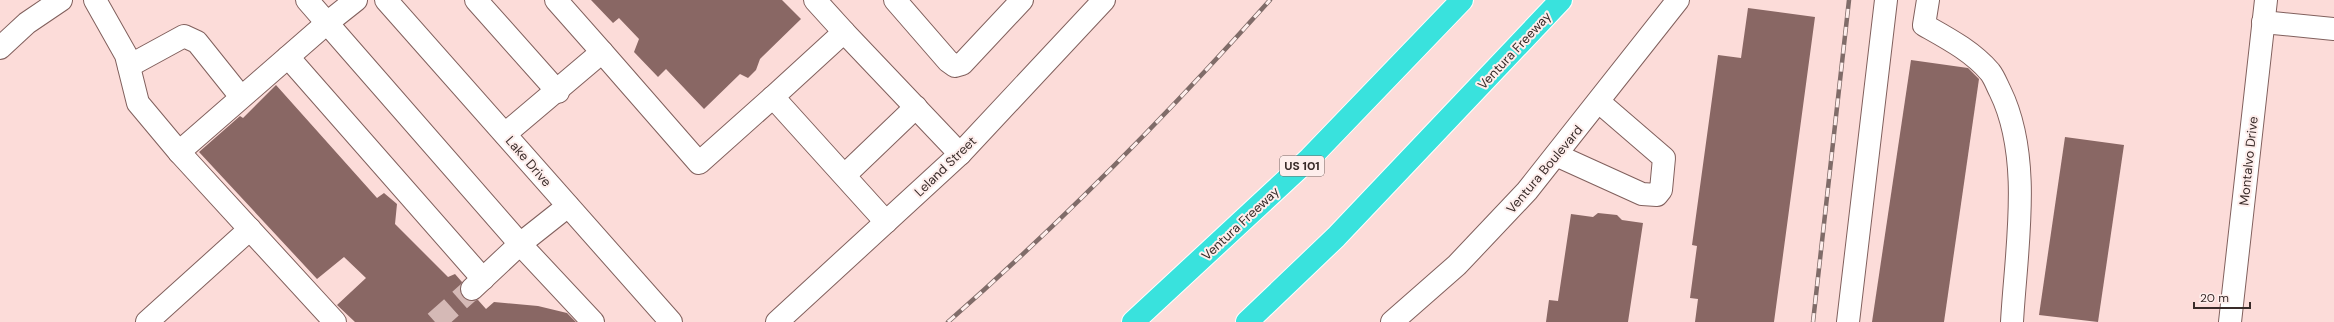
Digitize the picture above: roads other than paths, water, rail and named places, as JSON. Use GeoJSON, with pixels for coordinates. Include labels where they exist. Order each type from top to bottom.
{"type":"FeatureCollection","features":[{"type":"Feature","properties":{"kind":"highway","name":"Ventura Freeway"},"geometry":{"type":"LineString","coordinates":[[1133,322],[1310,158],[1462,0]]}},
{"type":"Feature","properties":{"kind":"highway","name":"Ventura Freeway"},"geometry":{"type":"LineString","coordinates":[[1247,322],[1336,237],[1561,0]]}},
{"type":"Feature","properties":{"kind":"street"},"geometry":{"type":"LineString","coordinates":[[0,48],[27,24],[61,0]]}},
{"type":"Feature","properties":{"kind":"street"},"geometry":{"type":"LineString","coordinates":[[95,0],[126,55],[138,102],[179,152],[335,322]]}},
{"type":"Feature","properties":{"kind":"street"},"geometry":{"type":"LineString","coordinates":[[307,0],[520,244],[593,322]]}},
{"type":"Feature","properties":{"kind":"street"},"geometry":{"type":"LineString","coordinates":[[179,152],[327,23],[356,0]]}},
{"type":"Feature","properties":{"kind":"street","name":"Lake Drive"},"geometry":{"type":"LineString","coordinates":[[386,0],[671,322]]}},
{"type":"Feature","properties":{"kind":"street"},"geometry":{"type":"LineString","coordinates":[[476,0],[558,92]]}},
{"type":"Feature","properties":{"kind":"street"},"geometry":{"type":"LineString","coordinates":[[556,0],[699,162],[844,32]]}},
{"type":"Feature","properties":{"kind":"street"},"geometry":{"type":"LineString","coordinates":[[815,0],[960,154]]}},
{"type":"Feature","properties":{"kind":"street"},"geometry":{"type":"LineString","coordinates":[[895,0],[948,61],[955,66],[962,64],[1022,0]]}},
{"type":"Feature","properties":{"kind":"street","name":"Leland Street"},"geometry":{"type":"LineString","coordinates":[[776,322],[960,154],[1104,0]]}},
{"type":"Feature","properties":{"kind":"street","name":"Ventura Boulevard"},"geometry":{"type":"LineString","coordinates":[[1392,322],[1457,265],[1493,229],[1599,102],[1678,0]]}},
{"type":"Feature","properties":{"kind":"street"},"geometry":{"type":"LineString","coordinates":[[1848,322],[1886,0]]}},
{"type":"Feature","properties":{"kind":"street"},"geometry":{"type":"LineString","coordinates":[[1928,0],[1924,25],[1964,48],[1991,73],[2005,101],[2014,134],[2020,186],[2012,322]]}},
{"type":"Feature","properties":{"kind":"street","name":"Montalvo Drive"},"geometry":{"type":"LineString","coordinates":[[2230,322],[2266,0]]}},
{"type":"Feature","properties":{"kind":"street"},"geometry":{"type":"LineString","coordinates":[[2263,22],[2334,29]]}},
{"type":"Feature","properties":{"kind":"street"},"geometry":{"type":"LineString","coordinates":[[128,66],[184,36],[191,37],[198,42],[242,97]]}},
{"type":"Feature","properties":{"kind":"street"},"geometry":{"type":"LineString","coordinates":[[505,134],[558,92],[602,52]]}},
{"type":"Feature","properties":{"kind":"street"},"geometry":{"type":"LineString","coordinates":[[288,57],[477,284],[520,244],[568,206]]}},
{"type":"Feature","properties":{"kind":"street"},"geometry":{"type":"LineString","coordinates":[[773,97],[886,222]]}},
{"type":"Feature","properties":{"kind":"street"},"geometry":{"type":"LineString","coordinates":[[1556,155],[1642,194],[1657,195],[1661,190],[1664,158],[1599,102]]}},
{"type":"Feature","properties":{"kind":"street"},"geometry":{"type":"LineString","coordinates":[[844,175],[916,107]]}},
{"type":"Feature","properties":{"kind":"street"},"geometry":{"type":"LineString","coordinates":[[147,322],[250,229]]}},
{"type":"Feature","properties":{"kind":"tunnel"},"geometry":{"type":"LineString","coordinates":[[435,322],[472,289]]}},
{"type":"Feature","properties":{"kind":"railway"},"geometry":{"type":"LineString","coordinates":[[948,322],[1032,245],[1114,166],[1193,84],[1270,0]]}},
{"type":"Feature","properties":{"kind":"railway"},"geometry":{"type":"LineString","coordinates":[[1813,322],[1849,0]]}}]}
